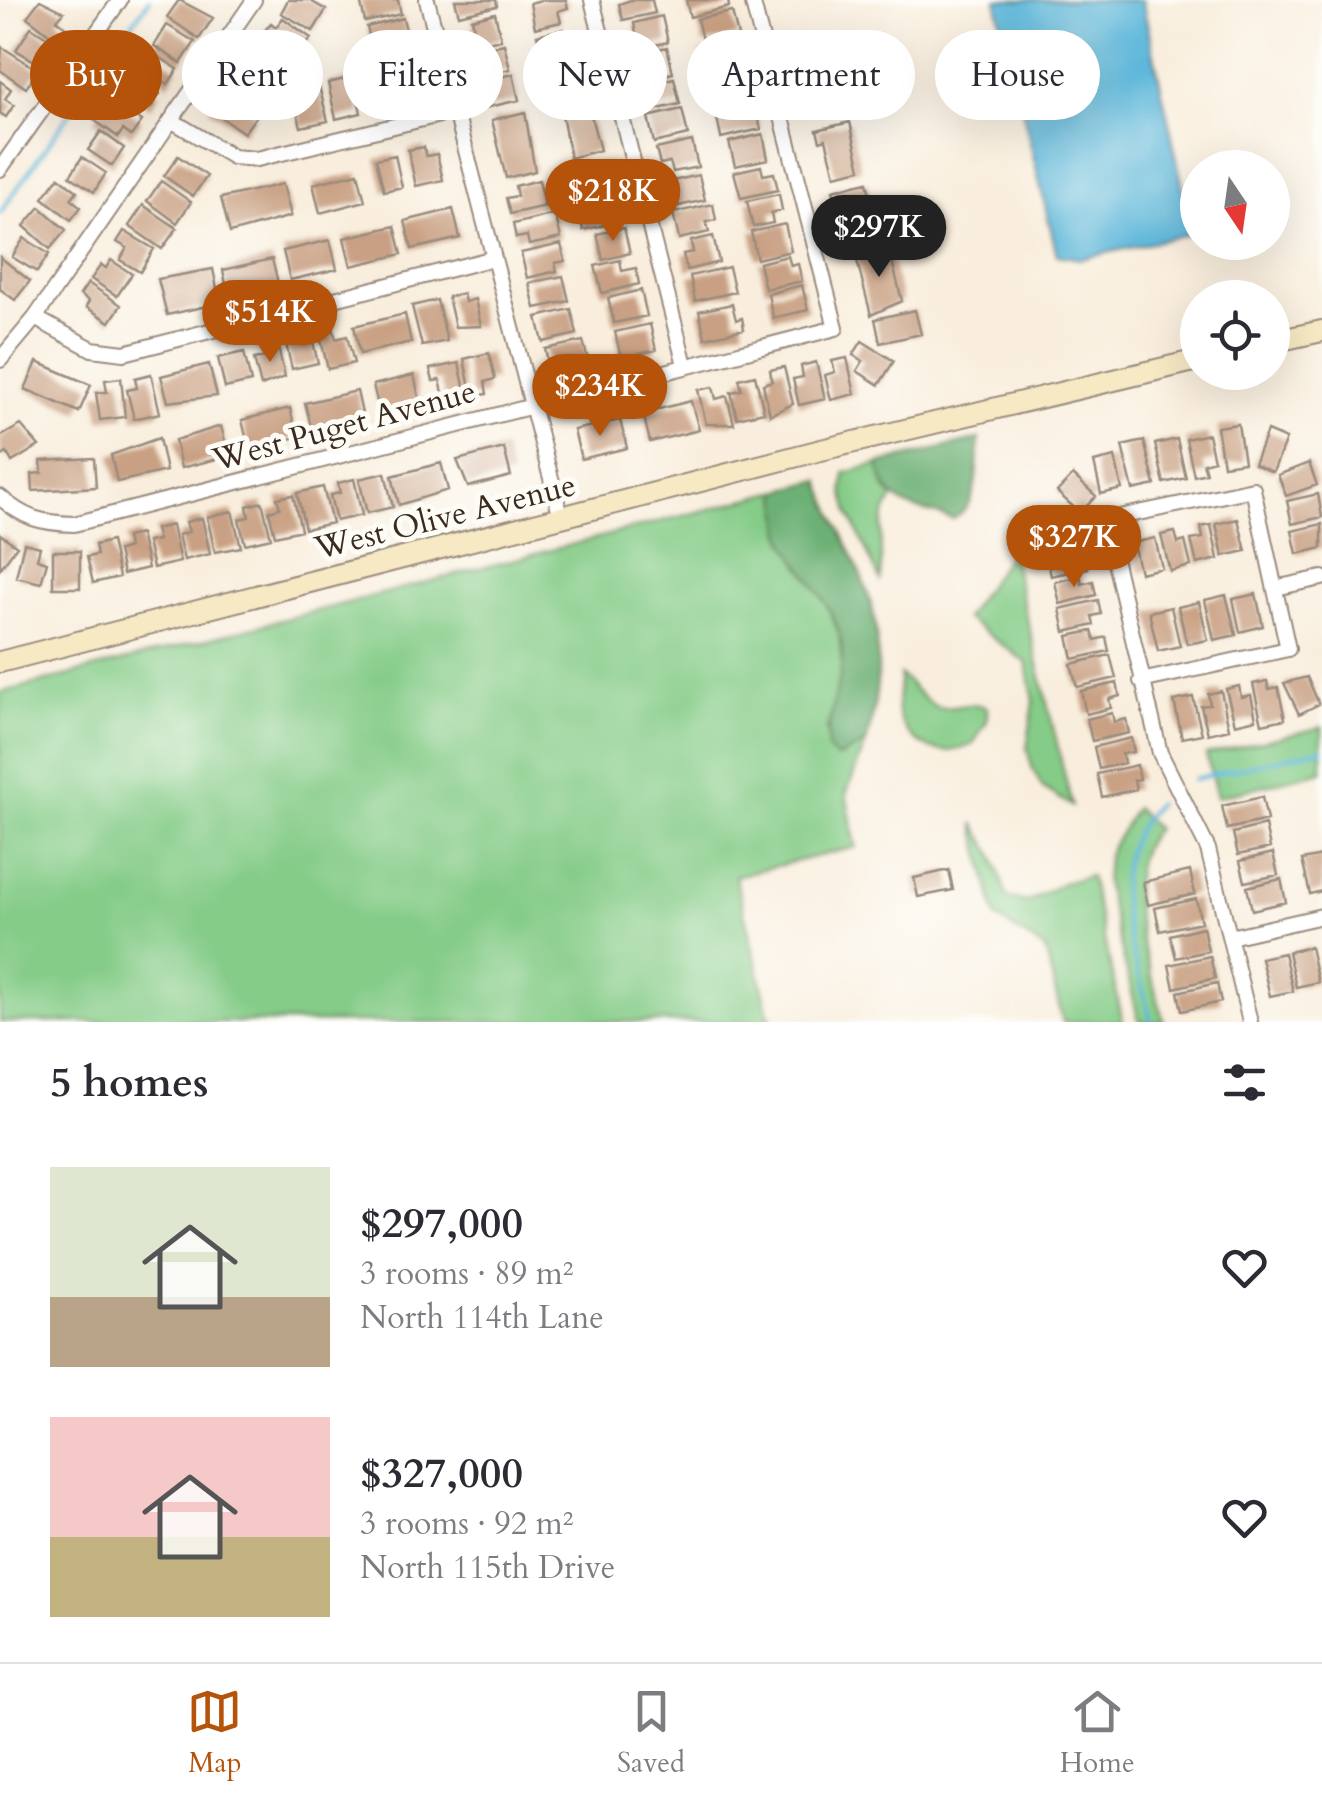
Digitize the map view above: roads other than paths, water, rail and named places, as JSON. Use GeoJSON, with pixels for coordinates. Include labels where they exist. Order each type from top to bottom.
{"type":"FeatureCollection","features":[{"type":"Feature","properties":{"kind":"main road"},"geometry":{"type":"LineString","coordinates":[[1290,338],[1322,331]]}},
{"type":"Feature","properties":{"kind":"main road","name":"West Olive Avenue"},"geometry":{"type":"LineString","coordinates":[[0,662],[561,517],[1180,364]]}},
{"type":"Feature","properties":{"kind":"street"},"geometry":{"type":"LineString","coordinates":[[0,169],[120,0]]}},
{"type":"Feature","properties":{"kind":"street"},"geometry":{"type":"LineString","coordinates":[[0,360],[34,318],[254,0]]}},
{"type":"Feature","properties":{"kind":"street"},"geometry":{"type":"LineString","coordinates":[[428,0],[436,30]]}},
{"type":"Feature","properties":{"kind":"street"},"geometry":{"type":"LineString","coordinates":[[592,0],[685,366]]}},
{"type":"Feature","properties":{"kind":"street","name":"West Puget Avenue"},"geometry":{"type":"LineString","coordinates":[[0,498],[15,511],[40,523],[74,524],[836,328],[752,0]]}},
{"type":"Feature","properties":{"kind":"street"},"geometry":{"type":"LineString","coordinates":[[171,120],[220,151],[256,159],[422,120]]}},
{"type":"Feature","properties":{"kind":"street"},"geometry":{"type":"LineString","coordinates":[[458,120],[561,517]]}},
{"type":"Feature","properties":{"kind":"street"},"geometry":{"type":"LineString","coordinates":[[34,318],[92,350],[124,353],[494,258]]}},
{"type":"Feature","properties":{"kind":"street"},"geometry":{"type":"LineString","coordinates":[[1142,681],[1288,648],[1253,489],[1105,520],[1142,681],[1160,753],[1208,850],[1250,1022]]}},
{"type":"Feature","properties":{"kind":"street"},"geometry":{"type":"LineString","coordinates":[[1275,588],[1322,578]]}},
{"type":"Feature","properties":{"kind":"street"},"geometry":{"type":"LineString","coordinates":[[1230,937],[1322,916]]}},
{"type":"Feature","properties":{"kind":"water"},"geometry":{"type":"Polygon","coordinates":[[[996,0],[1142,0],[1180,174],[1180,236],[1081,259],[1057,255],[1025,120],[1100,120],[1100,30],[1003,30],[996,0]]]}},
{"type":"Feature","properties":{"kind":"waterway"},"geometry":{"type":"LineString","coordinates":[[0,213],[149,0]]}},
{"type":"Feature","properties":{"kind":"waterway"},"geometry":{"type":"LineString","coordinates":[[1194,779],[1322,749]]}},
{"type":"Feature","properties":{"kind":"waterway"},"geometry":{"type":"LineString","coordinates":[[1151,1022],[1128,936],[1123,881],[1127,855],[1138,829],[1157,804]]}}]}
